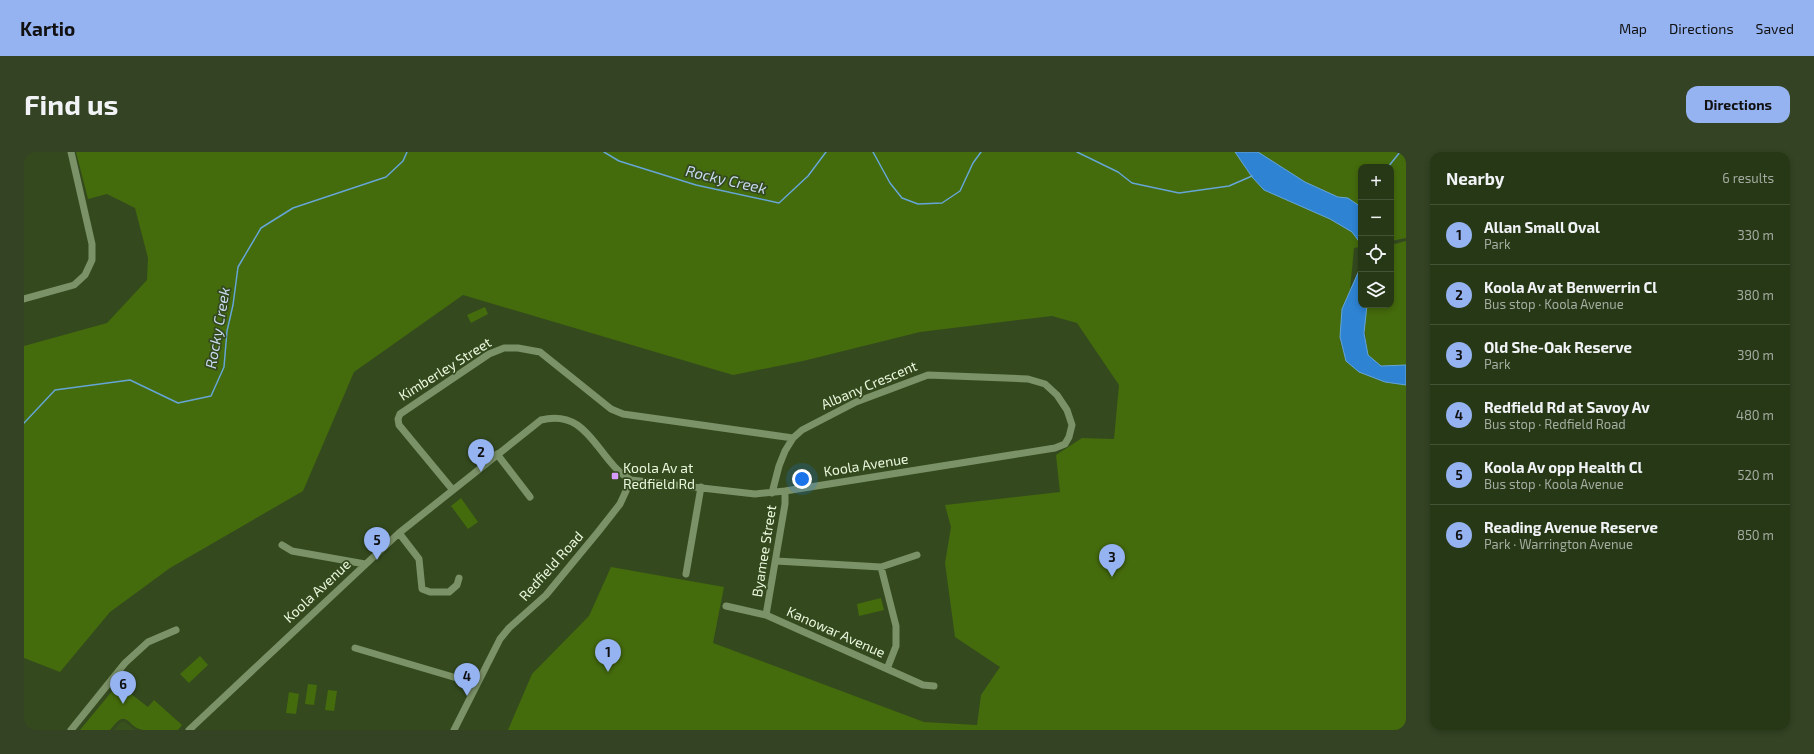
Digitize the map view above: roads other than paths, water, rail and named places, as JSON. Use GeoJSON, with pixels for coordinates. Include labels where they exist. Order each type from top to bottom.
{"type":"FeatureCollection","features":[{"type":"Feature","properties":{"kind":"street"},"geometry":{"type":"LineString","coordinates":[[24,299],[74,284],[85,275],[92,260],[92,244],[71,152]]}},
{"type":"Feature","properties":{"kind":"street","name":"Kimberley Street"},"geometry":{"type":"LineString","coordinates":[[452,489],[400,425],[398,419],[400,414],[489,354],[504,348],[518,348],[540,352],[611,409],[624,414],[793,438]]}},
{"type":"Feature","properties":{"kind":"street","name":"Albany Crescent"},"geometry":{"type":"LineString","coordinates":[[772,493],[779,466],[793,438],[811,425],[856,402],[928,375],[1028,379],[1046,384],[1057,395],[1067,410],[1072,425],[1066,444]]}},
{"type":"Feature","properties":{"kind":"street","name":"Koola Avenue"},"geometry":{"type":"LineString","coordinates":[[189,730],[399,533],[452,489],[541,420],[549,418],[574,422],[581,428],[615,468],[631,480],[755,494],[772,493],[996,458],[1055,448],[1066,444]]}},
{"type":"Feature","properties":{"kind":"street"},"geometry":{"type":"LineString","coordinates":[[497,454],[530,497]]}},
{"type":"Feature","properties":{"kind":"street","name":"Redfield Road"},"geometry":{"type":"LineString","coordinates":[[454,730],[500,639],[509,628],[546,595],[598,532],[620,504],[631,480]]}},
{"type":"Feature","properties":{"kind":"street"},"geometry":{"type":"LineString","coordinates":[[686,574],[701,487]]}},
{"type":"Feature","properties":{"kind":"street","name":"Byamee Street"},"geometry":{"type":"LineString","coordinates":[[766,614],[785,504],[785,491]]}},
{"type":"Feature","properties":{"kind":"street"},"geometry":{"type":"LineString","coordinates":[[399,533],[419,559],[422,589],[430,592],[449,592],[457,585],[460,578]]}},
{"type":"Feature","properties":{"kind":"street"},"geometry":{"type":"LineString","coordinates":[[282,545],[292,551],[365,564]]}},
{"type":"Feature","properties":{"kind":"street"},"geometry":{"type":"LineString","coordinates":[[776,561],[881,566],[917,555]]}},
{"type":"Feature","properties":{"kind":"street"},"geometry":{"type":"LineString","coordinates":[[881,566],[896,626],[896,646],[887,669]]}},
{"type":"Feature","properties":{"kind":"street","name":"Kanowar Avenue"},"geometry":{"type":"LineString","coordinates":[[726,606],[766,614],[923,685],[934,686]]}},
{"type":"Feature","properties":{"kind":"street"},"geometry":{"type":"LineString","coordinates":[[71,730],[125,663],[148,642],[176,630]]}},
{"type":"Feature","properties":{"kind":"street"},"geometry":{"type":"LineString","coordinates":[[355,648],[477,684]]}},
{"type":"Feature","properties":{"kind":"water"},"geometry":{"type":"Polygon","coordinates":[[[1235,152],[1258,152],[1305,182],[1338,197],[1348,198],[1358,205],[1358,240],[1352,232],[1330,219],[1264,190],[1252,177],[1235,152]]]}},
{"type":"Feature","properties":{"kind":"water"},"geometry":{"type":"Polygon","coordinates":[[[1358,273],[1358,308],[1367,308],[1364,333],[1368,355],[1381,366],[1406,365],[1406,385],[1385,382],[1359,372],[1346,361],[1340,337],[1342,309],[1358,273]]]}},
{"type":"Feature","properties":{"kind":"waterway","name":"Rocky Creek"},"geometry":{"type":"LineString","coordinates":[[24,423],[55,390],[130,380],[178,403],[211,396],[224,367],[227,331],[233,305],[238,267],[261,228],[293,208],[386,177],[403,161],[407,152]]}},
{"type":"Feature","properties":{"kind":"waterway","name":"Rocky Creek"},"geometry":{"type":"LineString","coordinates":[[604,152],[619,161],[696,185],[779,203],[808,176],[826,152]]}},
{"type":"Feature","properties":{"kind":"waterway","name":"Rocky Creek"},"geometry":{"type":"LineString","coordinates":[[873,152],[890,183],[902,198],[918,204],[942,203],[960,191],[973,163],[981,152]]}},
{"type":"Feature","properties":{"kind":"waterway","name":"Rocky Creek"},"geometry":{"type":"LineString","coordinates":[[1077,152],[1118,172],[1132,183],[1179,193],[1229,186],[1252,176]]}},
{"type":"Feature","properties":{"kind":"waterway"},"geometry":{"type":"LineString","coordinates":[[1390,164],[1400,152]]}},
{"type":"Feature","properties":{"kind":"place","name":"Koola Av at Benwerrin Cl"},"geometry":{"type":"Point","coordinates":[481,472]}},
{"type":"Feature","properties":{"kind":"place","name":"Koola Av at Redfield Rd"},"geometry":{"type":"Point","coordinates":[615,476]}},
{"type":"Feature","properties":{"kind":"place","name":"Koola Av opp Health Cl"},"geometry":{"type":"Point","coordinates":[377,560]}},
{"type":"Feature","properties":{"kind":"place","name":"Old She-Oak Reserve"},"geometry":{"type":"Point","coordinates":[1112,577]}},
{"type":"Feature","properties":{"kind":"place","name":"Allan Small Oval"},"geometry":{"type":"Point","coordinates":[608,672]}},
{"type":"Feature","properties":{"kind":"place","name":"Redfield Rd at Savoy Av"},"geometry":{"type":"Point","coordinates":[467,696]}},
{"type":"Feature","properties":{"kind":"place","name":"Reading Avenue Reserve"},"geometry":{"type":"Point","coordinates":[123,704]}}]}
